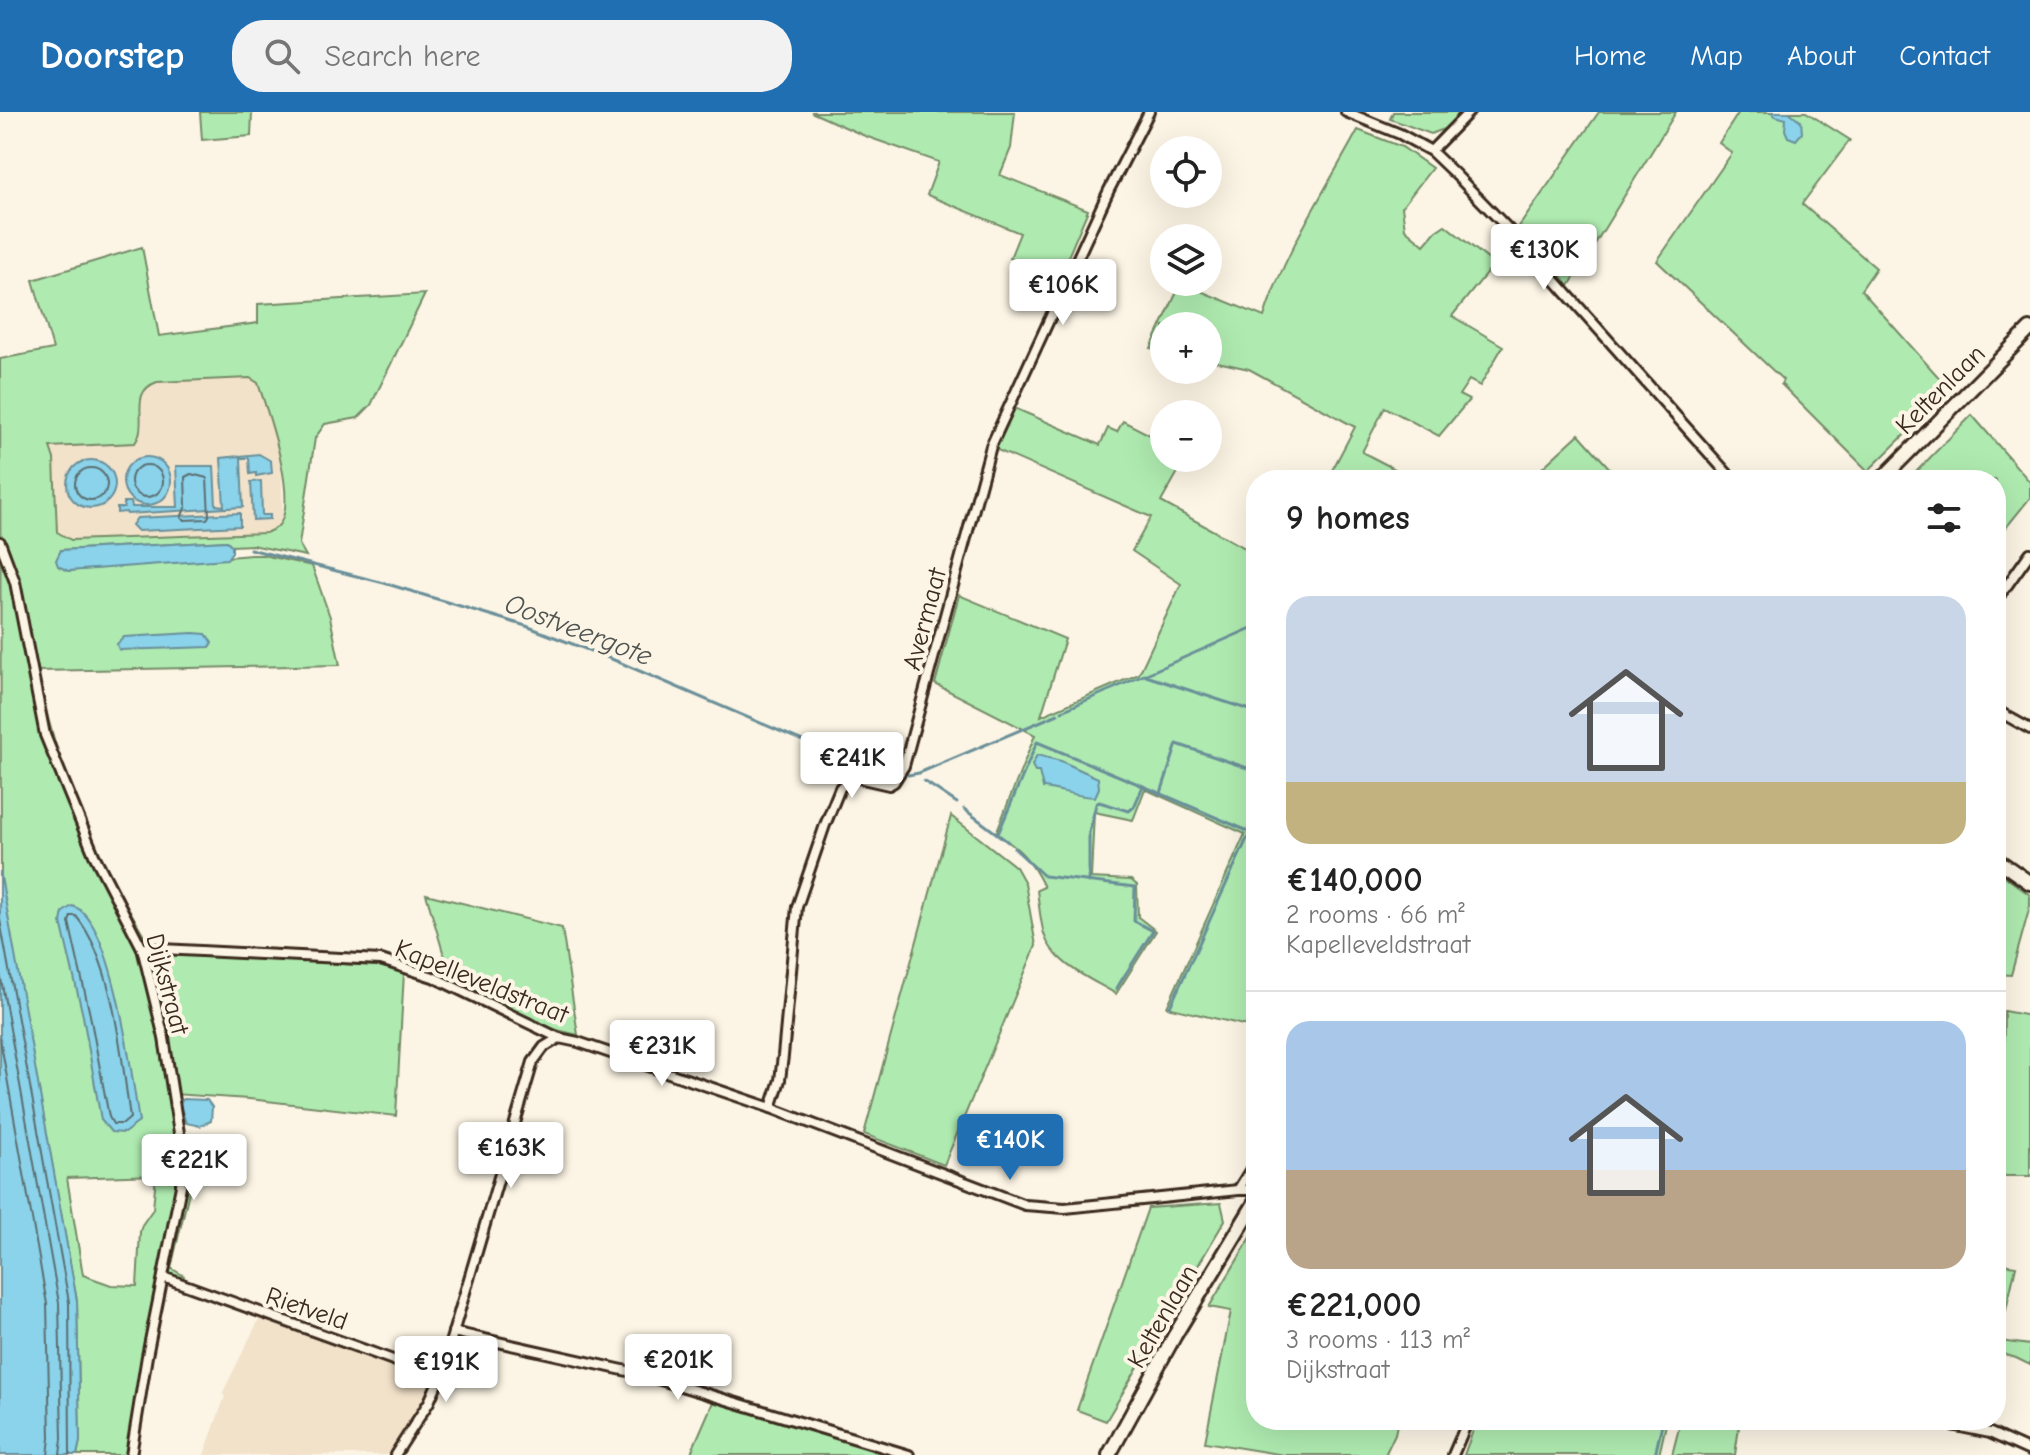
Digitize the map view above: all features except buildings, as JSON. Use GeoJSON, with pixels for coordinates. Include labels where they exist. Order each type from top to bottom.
{"type":"FeatureCollection","features":[{"type":"Feature","properties":{"kind":"main road","name":"Keltenlaan"},"geometry":{"type":"LineString","coordinates":[[1891,470],[2030,329]]}},
{"type":"Feature","properties":{"kind":"main road"},"geometry":{"type":"LineString","coordinates":[[2006,866],[2030,880]]}},
{"type":"Feature","properties":{"kind":"main road","name":"Keltenlaan"},"geometry":{"type":"LineString","coordinates":[[1109,1455],[1175,1335],[1246,1218]]}},
{"type":"Feature","properties":{"kind":"street","name":"Avermaat"},"geometry":{"type":"LineString","coordinates":[[771,1108],[780,1080],[797,907],[825,825],[840,788],[847,781],[854,777],[889,785],[904,766],[991,446],[1103,201],[1149,112]]}},
{"type":"Feature","properties":{"kind":"street"},"geometry":{"type":"LineString","coordinates":[[1346,112],[1400,134],[1431,151],[1520,241],[1724,470]]}},
{"type":"Feature","properties":{"kind":"street"},"geometry":{"type":"LineString","coordinates":[[1431,151],[1469,112]]}},
{"type":"Feature","properties":{"kind":"street","name":"Dijkstraat"},"geometry":{"type":"LineString","coordinates":[[0,542],[15,582],[45,735],[94,855],[142,948],[164,1038],[182,1152],[181,1186],[131,1455]]}},
{"type":"Feature","properties":{"kind":"street"},"geometry":{"type":"LineString","coordinates":[[2006,587],[2030,553]]}},
{"type":"Feature","properties":{"kind":"street"},"geometry":{"type":"LineString","coordinates":[[2006,716],[2030,729]]}},
{"type":"Feature","properties":{"kind":"street","name":"Kapelleveldstraat"},"geometry":{"type":"LineString","coordinates":[[142,948],[381,960],[433,977],[559,1038],[771,1108],[1025,1205],[1065,1208],[1246,1190]]}},
{"type":"Feature","properties":{"kind":"street"},"geometry":{"type":"LineString","coordinates":[[395,1455],[429,1402],[440,1377],[533,1062],[544,1047],[559,1038]]}},
{"type":"Feature","properties":{"kind":"street"},"geometry":{"type":"LineString","coordinates":[[1238,1190],[1246,1177]]}},
{"type":"Feature","properties":{"kind":"street","name":"Rietveld"},"geometry":{"type":"LineString","coordinates":[[163,1277],[440,1377]]}},
{"type":"Feature","properties":{"kind":"street"},"geometry":{"type":"LineString","coordinates":[[453,1332],[641,1374],[909,1455]]}},
{"type":"Feature","properties":{"kind":"street"},"geometry":{"type":"LineString","coordinates":[[1453,1455],[1464,1430]]}},
{"type":"Feature","properties":{"kind":"street"},"geometry":{"type":"LineString","coordinates":[[1975,1430],[1990,1433],[2030,1451]]}},
{"type":"Feature","properties":{"kind":"shaded area"},"geometry":{"type":"Polygon","coordinates":[[[250,378],[258,383],[281,455],[283,514],[278,526],[266,533],[71,540],[57,532],[49,447],[135,443],[142,428],[141,393],[146,386],[157,382],[250,378]]]}},
{"type":"Feature","properties":{"kind":"shaded area"},"geometry":{"type":"Polygon","coordinates":[[[259,1319],[427,1377],[432,1386],[419,1412],[388,1455],[204,1455],[225,1396],[222,1394],[259,1319]]]}},
{"type":"Feature","properties":{"kind":"green space"},"geometry":{"type":"Polygon","coordinates":[[[200,112],[252,112],[251,136],[202,140],[200,112]]]}},
{"type":"Feature","properties":{"kind":"green space"},"geometry":{"type":"Polygon","coordinates":[[[811,112],[1015,112],[1011,148],[1000,175],[1088,210],[1059,278],[1010,258],[1020,233],[927,195],[939,162],[865,136],[811,112]]]}},
{"type":"Feature","properties":{"kind":"green space"},"geometry":{"type":"Polygon","coordinates":[[[1393,112],[1461,112],[1444,129],[1431,134],[1390,119],[1393,112]]]}},
{"type":"Feature","properties":{"kind":"green space"},"geometry":{"type":"Polygon","coordinates":[[[1599,112],[1676,112],[1569,286],[1518,228],[1599,112]]]}},
{"type":"Feature","properties":{"kind":"green space"},"geometry":{"type":"Polygon","coordinates":[[[1739,112],[1806,112],[1850,140],[1802,204],[1876,268],[1861,290],[1950,390],[1869,470],[1781,384],[1783,380],[1657,261],[1732,153],[1719,143],[1739,112]]]}},
{"type":"Feature","properties":{"kind":"green space"},"geometry":{"type":"Polygon","coordinates":[[[1358,130],[1402,147],[1432,168],[1402,207],[1405,229],[1424,245],[1445,225],[1494,264],[1452,316],[1503,346],[1480,386],[1469,380],[1459,395],[1469,400],[1439,436],[1385,407],[1362,452],[1397,470],[1332,470],[1355,427],[1249,369],[1222,363],[1222,312],[1168,312],[1175,296],[1213,296],[1264,317],[1283,269],[1358,130]]]}},
{"type":"Feature","properties":{"kind":"green space"},"geometry":{"type":"Polygon","coordinates":[[[142,247],[159,336],[258,323],[258,304],[425,294],[371,405],[358,418],[325,424],[315,438],[299,544],[306,556],[252,545],[232,546],[227,541],[61,550],[68,571],[251,555],[312,566],[330,617],[340,665],[38,671],[55,744],[81,814],[153,956],[165,953],[378,966],[404,972],[396,1116],[249,1099],[173,1094],[179,1133],[185,1133],[189,1192],[171,1268],[184,1276],[181,1281],[166,1269],[129,1455],[77,1455],[80,1441],[77,1301],[1,882],[0,359],[53,349],[33,280],[142,247]],[[250,378],[157,382],[143,393],[141,426],[135,443],[50,447],[54,459],[57,532],[71,540],[266,533],[277,527],[283,516],[284,479],[258,383],[250,378]],[[156,1175],[67,1178],[83,1275],[111,1285],[137,1286],[140,1232],[153,1209],[156,1175]]]}},
{"type":"Feature","properties":{"kind":"green space"},"geometry":{"type":"Polygon","coordinates":[[[1012,407],[1100,445],[1108,428],[1117,432],[1123,421],[1150,435],[1150,472],[1178,472],[1161,502],[1246,549],[1246,1026],[1167,1007],[1245,834],[1145,789],[1133,820],[1094,812],[1091,878],[1131,880],[1137,885],[1138,917],[1156,931],[1116,994],[1074,970],[1049,945],[1044,934],[1037,890],[1044,887],[1024,856],[996,833],[1035,735],[935,684],[959,595],[1065,639],[1041,716],[1139,674],[1181,584],[1132,551],[1151,517],[995,449],[1012,407]]]}},
{"type":"Feature","properties":{"kind":"green space"},"geometry":{"type":"Polygon","coordinates":[[[1972,415],[2030,482],[2030,498],[2006,528],[2006,470],[1918,470],[1972,415]]]}},
{"type":"Feature","properties":{"kind":"green space"},"geometry":{"type":"Polygon","coordinates":[[[1579,434],[1611,470],[1540,470],[1579,434]]]}},
{"type":"Feature","properties":{"kind":"green space"},"geometry":{"type":"Polygon","coordinates":[[[951,816],[1016,867],[1025,883],[1036,946],[944,1165],[864,1134],[951,816]]]}},
{"type":"Feature","properties":{"kind":"green space"},"geometry":{"type":"Polygon","coordinates":[[[2006,877],[2030,895],[2030,906],[2011,975],[2006,975],[2006,877]]]}},
{"type":"Feature","properties":{"kind":"green space"},"geometry":{"type":"Polygon","coordinates":[[[426,894],[562,928],[578,1035],[553,1029],[457,986],[450,976],[426,894]]]}},
{"type":"Feature","properties":{"kind":"green space"},"geometry":{"type":"Polygon","coordinates":[[[2006,1011],[2030,1016],[2030,1176],[2006,1176],[2006,1011]]]}},
{"type":"Feature","properties":{"kind":"green space"},"geometry":{"type":"Polygon","coordinates":[[[1221,1203],[1225,1220],[1106,1421],[1077,1410],[1148,1208],[1221,1203]]]}},
{"type":"Feature","properties":{"kind":"green space"},"geometry":{"type":"Polygon","coordinates":[[[1246,1246],[1246,1430],[1396,1430],[1385,1455],[1284,1455],[1205,1442],[1231,1311],[1209,1307],[1246,1246]]]}},
{"type":"Feature","properties":{"kind":"green space"},"geometry":{"type":"Polygon","coordinates":[[[2006,1264],[2016,1266],[2006,1310],[2006,1264]]]}},
{"type":"Feature","properties":{"kind":"green space"},"geometry":{"type":"Polygon","coordinates":[[[2006,1342],[2030,1345],[2030,1365],[2006,1355],[2006,1342]]]}},
{"type":"Feature","properties":{"kind":"green space"},"geometry":{"type":"Polygon","coordinates":[[[713,1402],[865,1447],[889,1455],[690,1455],[713,1402]]]}},
{"type":"Feature","properties":{"kind":"green space"},"geometry":{"type":"Polygon","coordinates":[[[1473,1430],[1665,1430],[1659,1455],[1464,1455],[1473,1430]]]}},
{"type":"Feature","properties":{"kind":"green space"},"geometry":{"type":"Polygon","coordinates":[[[1678,1430],[1739,1430],[1735,1455],[1672,1455],[1678,1430]]]}},
{"type":"Feature","properties":{"kind":"water"},"geometry":{"type":"Polygon","coordinates":[[[1772,112],[1789,112],[1801,121],[1802,133],[1796,140],[1788,137],[1786,119],[1772,112]]]}},
{"type":"Feature","properties":{"kind":"water"},"geometry":{"type":"Polygon","coordinates":[[[259,454],[271,461],[272,473],[250,474],[249,458],[241,458],[243,507],[117,513],[117,508],[124,508],[124,502],[131,502],[132,507],[178,507],[176,466],[214,466],[216,505],[224,506],[221,458],[259,454]]]}},
{"type":"Feature","properties":{"kind":"water"},"geometry":{"type":"Polygon","coordinates":[[[147,457],[156,458],[164,464],[170,472],[170,490],[164,498],[156,504],[147,505],[138,504],[130,498],[124,490],[123,481],[124,472],[130,464],[138,458],[147,457]]]}},
{"type":"Feature","properties":{"kind":"water"},"geometry":{"type":"Polygon","coordinates":[[[91,460],[108,467],[115,484],[108,501],[91,508],[74,501],[67,484],[74,467],[91,460]]]}},
{"type":"Feature","properties":{"kind":"water"},"geometry":{"type":"Polygon","coordinates":[[[261,481],[262,515],[270,515],[270,519],[253,520],[251,482],[261,481]]]}},
{"type":"Feature","properties":{"kind":"water"},"geometry":{"type":"Polygon","coordinates":[[[240,513],[240,526],[138,531],[132,525],[137,518],[240,513]]]}},
{"type":"Feature","properties":{"kind":"water"},"geometry":{"type":"Polygon","coordinates":[[[227,541],[232,546],[232,552],[227,559],[68,571],[58,566],[56,560],[61,550],[227,541]]]}},
{"type":"Feature","properties":{"kind":"water"},"geometry":{"type":"Polygon","coordinates":[[[206,634],[212,643],[210,647],[119,650],[117,644],[124,637],[206,634]]]}},
{"type":"Feature","properties":{"kind":"water"},"geometry":{"type":"Polygon","coordinates":[[[1037,755],[1061,761],[1098,778],[1099,788],[1095,797],[1043,788],[1039,772],[1035,772],[1032,765],[1037,755]]]}},
{"type":"Feature","properties":{"kind":"water"},"geometry":{"type":"Polygon","coordinates":[[[0,871],[77,1301],[80,1441],[77,1455],[0,1455],[0,871]]]}},
{"type":"Feature","properties":{"kind":"water"},"geometry":{"type":"Polygon","coordinates":[[[72,906],[86,916],[99,938],[119,1003],[139,1122],[124,1133],[111,1132],[101,1120],[83,1016],[61,922],[63,912],[72,906]]]}},
{"type":"Feature","properties":{"kind":"water"},"geometry":{"type":"Polygon","coordinates":[[[184,1099],[207,1100],[212,1107],[211,1121],[200,1126],[186,1123],[179,1103],[184,1099]]]}},
{"type":"Feature","properties":{"kind":"waterway","name":"Oostveergote"},"geometry":{"type":"LineString","coordinates":[[250,549],[384,583],[526,626],[614,660],[884,776]]}},
{"type":"Feature","properties":{"kind":"waterway","name":"Oostveergote"},"geometry":{"type":"LineString","coordinates":[[1062,711],[1246,630]]}},
{"type":"Feature","properties":{"kind":"waterway"},"geometry":{"type":"LineString","coordinates":[[1146,676],[1246,709]]}},
{"type":"Feature","properties":{"kind":"waterway","name":"Oostveergote"},"geometry":{"type":"LineString","coordinates":[[908,775],[1058,714]]}},
{"type":"Feature","properties":{"kind":"waterway"},"geometry":{"type":"LineString","coordinates":[[998,834],[1037,742],[1143,786],[1134,807],[1129,811],[1099,802],[1096,804],[1089,833],[1089,882]]}},
{"type":"Feature","properties":{"kind":"waterway"},"geometry":{"type":"LineString","coordinates":[[1161,793],[1177,744],[1246,768]]}},
{"type":"Feature","properties":{"kind":"waterway"},"geometry":{"type":"LineString","coordinates":[[924,781],[957,803]]}},
{"type":"Feature","properties":{"kind":"waterway"},"geometry":{"type":"LineString","coordinates":[[1143,786],[1246,830]]}},
{"type":"Feature","properties":{"kind":"waterway"},"geometry":{"type":"LineString","coordinates":[[964,809],[1008,842]]}},
{"type":"Feature","properties":{"kind":"waterway"},"geometry":{"type":"LineString","coordinates":[[1170,1007],[1246,841]]}},
{"type":"Feature","properties":{"kind":"waterway"},"geometry":{"type":"LineString","coordinates":[[1014,848],[1044,876],[1135,887],[1134,921],[1153,931],[1116,989]]}},
{"type":"Feature","properties":{"kind":"waterway"},"geometry":{"type":"LineString","coordinates":[[1655,1455],[1661,1430]]}}]}
